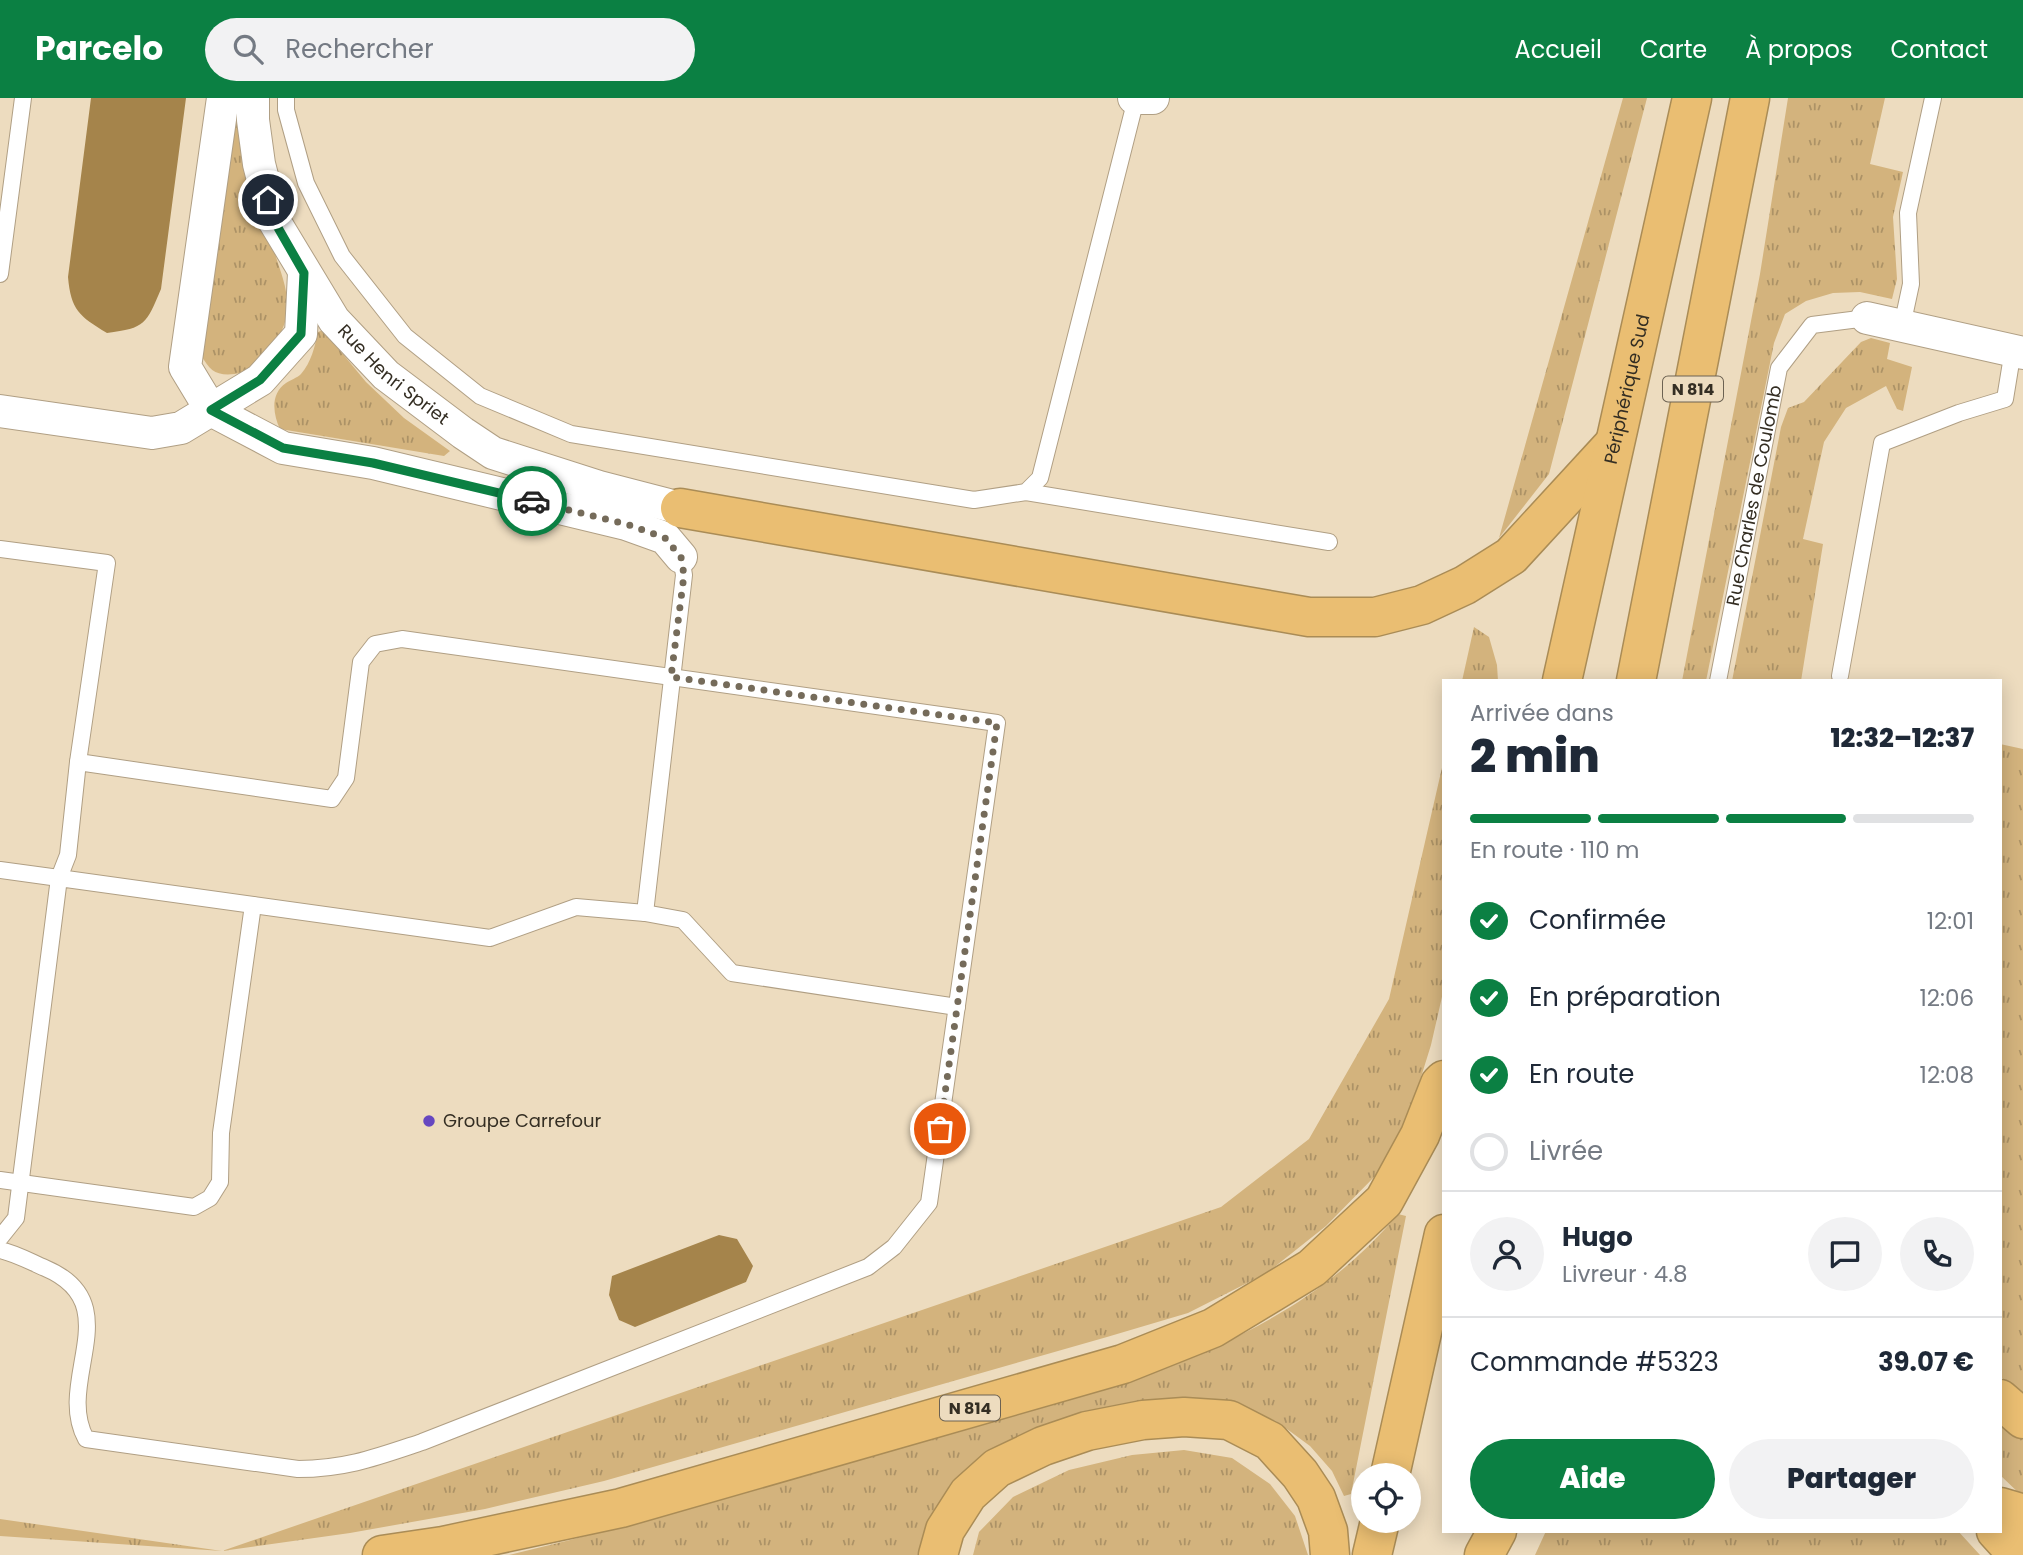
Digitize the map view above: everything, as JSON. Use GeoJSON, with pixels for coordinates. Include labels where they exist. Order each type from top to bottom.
{"type":"FeatureCollection","features":[{"type":"Feature","properties":{"kind":"highway","name":"Périphérique Sud"},"geometry":{"type":"LineString","coordinates":[[1562,679],[1692,98]]}},
{"type":"Feature","properties":{"kind":"highway","name":"N 814"},"geometry":{"type":"LineString","coordinates":[[1636,679],[1750,98]]}},
{"type":"Feature","properties":{"kind":"highway"},"geometry":{"type":"LineString","coordinates":[[680,508],[1309,617],[1376,617],[1422,605],[1465,585],[1511,556],[1614,444]]}},
{"type":"Feature","properties":{"kind":"highway","name":"N 814"},"geometry":{"type":"LineString","coordinates":[[382,1555],[443,1546],[621,1507],[1123,1364],[1213,1328],[1312,1268],[1384,1201],[1420,1135],[1442,1082]]}},
{"type":"Feature","properties":{"kind":"highway"},"geometry":{"type":"LineString","coordinates":[[1393,1463],[1442,1243]]}},
{"type":"Feature","properties":{"kind":"highway"},"geometry":{"type":"LineString","coordinates":[[2002,1401],[2023,1419]]}},
{"type":"Feature","properties":{"kind":"highway"},"geometry":{"type":"LineString","coordinates":[[938,1555],[945,1530],[968,1494],[996,1468],[1043,1446],[1087,1431],[1143,1420],[1184,1417],[1229,1420],[1270,1441],[1300,1474],[1316,1498],[1328,1531],[1330,1555]]}},
{"type":"Feature","properties":{"kind":"highway"},"geometry":{"type":"LineString","coordinates":[[2002,1508],[2017,1512],[2023,1518]]}},
{"type":"Feature","properties":{"kind":"highway"},"geometry":{"type":"LineString","coordinates":[[1372,1555],[1377,1533]]}},
{"type":"Feature","properties":{"kind":"highway"},"geometry":{"type":"LineString","coordinates":[[1461,1555],[1465,1533]]}},
{"type":"Feature","properties":{"kind":"highway"},"geometry":{"type":"LineString","coordinates":[[1484,1555],[1496,1533]]}},
{"type":"Feature","properties":{"kind":"highway"},"geometry":{"type":"LineString","coordinates":[[1998,1533],[2018,1555]]}},
{"type":"Feature","properties":{"kind":"street"},"geometry":{"type":"LineString","coordinates":[[223,98],[186,367],[211,410],[283,448],[373,463],[626,524],[665,538],[681,557]]}},
{"type":"Feature","properties":{"kind":"street","name":"Rue Henri Spriet"},"geometry":{"type":"LineString","coordinates":[[253,98],[259,164],[273,219],[334,320],[386,375],[493,453],[599,487],[680,508]]}},
{"type":"Feature","properties":{"kind":"street"},"geometry":{"type":"LineString","coordinates":[[1135,98],[1153,98]]}},
{"type":"Feature","properties":{"kind":"street"},"geometry":{"type":"LineString","coordinates":[[0,411],[152,433],[181,428],[260,380],[301,334],[304,273]]}},
{"type":"Feature","properties":{"kind":"street","name":"Rue Charles de Coulomb"},"geometry":{"type":"LineString","coordinates":[[1867,318],[2018,352]]}},
{"type":"Feature","properties":{"kind":"lane"},"geometry":{"type":"LineString","coordinates":[[0,274],[23,98]]}},
{"type":"Feature","properties":{"kind":"lane"},"geometry":{"type":"LineString","coordinates":[[286,98],[286,110],[306,184],[342,256],[405,336],[480,396],[571,434],[974,500],[1026,492],[1329,542]]}},
{"type":"Feature","properties":{"kind":"lane"},"geometry":{"type":"LineString","coordinates":[[1026,492],[1040,478],[1135,98]]}},
{"type":"Feature","properties":{"kind":"lane"},"geometry":{"type":"LineString","coordinates":[[1902,326],[1911,284],[1908,213],[1933,98]]}},
{"type":"Feature","properties":{"kind":"lane","name":"Rue Charles de Coulomb"},"geometry":{"type":"LineString","coordinates":[[1718,679],[1779,368],[1812,325],[1867,318]]}},
{"type":"Feature","properties":{"kind":"lane"},"geometry":{"type":"LineString","coordinates":[[1840,676],[1882,443],[1959,413],[2005,399],[2018,352]]}},
{"type":"Feature","properties":{"kind":"lane"},"geometry":{"type":"LineString","coordinates":[[0,549],[107,563],[78,762],[68,855],[59,878],[16,1218],[0,1238]]}},
{"type":"Feature","properties":{"kind":"lane"},"geometry":{"type":"LineString","coordinates":[[645,913],[684,575],[681,557]]}},
{"type":"Feature","properties":{"kind":"lane"},"geometry":{"type":"LineString","coordinates":[[0,1251],[51,1270],[68,1279],[80,1293],[88,1315],[78,1406],[79,1426],[86,1439],[298,1469],[327,1469],[363,1462],[435,1437],[868,1267],[894,1247],[929,1203],[997,723],[402,639],[375,644],[361,663],[346,778],[332,799],[78,762]]}},
{"type":"Feature","properties":{"kind":"lane"},"geometry":{"type":"LineString","coordinates":[[0,870],[490,938],[576,907],[645,913],[684,920],[732,973],[957,1007]]}},
{"type":"Feature","properties":{"kind":"lane"},"geometry":{"type":"LineString","coordinates":[[0,1180],[194,1207],[210,1198],[220,1182],[221,1133],[253,905]]}},
{"type":"Feature","properties":{"kind":"green space"},"geometry":{"type":"Polygon","coordinates":[[[231,98],[240,98],[264,213],[287,296],[285,321],[276,341],[253,366],[235,374],[214,371],[201,355],[231,98]]]}},
{"type":"Feature","properties":{"kind":"green space"},"geometry":{"type":"Polygon","coordinates":[[[1623,98],[1647,98],[1549,474],[1499,538],[1623,98]]]}},
{"type":"Feature","properties":{"kind":"green space"},"geometry":{"type":"Polygon","coordinates":[[[1788,98],[1885,98],[1870,164],[1903,172],[1893,217],[1897,279],[1892,299],[1860,292],[1833,293],[1806,301],[1785,314],[1774,343],[1706,679],[1682,679],[1760,274],[1788,98]]]}},
{"type":"Feature","properties":{"kind":"green space"},"geometry":{"type":"Polygon","coordinates":[[[323,330],[366,382],[404,418],[450,451],[444,456],[280,429],[274,404],[277,393],[304,370],[318,332],[323,330]]]}},
{"type":"Feature","properties":{"kind":"green space"},"geometry":{"type":"Polygon","coordinates":[[[1871,338],[1890,343],[1887,359],[1912,367],[1903,411],[1897,409],[1886,386],[1846,408],[1824,442],[1803,539],[1823,544],[1801,679],[1732,679],[1781,427],[1788,408],[1804,402],[1861,342],[1871,338]]]}},
{"type":"Feature","properties":{"kind":"green space"},"geometry":{"type":"Polygon","coordinates":[[[1474,627],[1489,637],[1498,679],[1462,679],[1474,627]]]}},
{"type":"Feature","properties":{"kind":"green space"},"geometry":{"type":"Polygon","coordinates":[[[2002,744],[2023,749],[2023,1398],[2002,1378],[2002,744]]]}},
{"type":"Feature","properties":{"kind":"green space"},"geometry":{"type":"Polygon","coordinates":[[[1442,768],[1442,997],[1431,1045],[1407,1122],[1381,1170],[1326,1226],[1267,1273],[1188,1313],[604,1481],[485,1509],[350,1533],[222,1551],[1221,1207],[1309,1139],[1389,999],[1442,768]]]}},
{"type":"Feature","properties":{"kind":"green space"},"geometry":{"type":"Polygon","coordinates":[[[1398,1214],[1406,1216],[1357,1463],[1351,1463],[1351,1494],[1344,1496],[1332,1471],[1310,1446],[1276,1421],[1235,1406],[983,1458],[951,1483],[927,1524],[918,1555],[509,1555],[758,1488],[1039,1407],[1172,1365],[1235,1337],[1294,1304],[1349,1264],[1398,1214]]]}},
{"type":"Feature","properties":{"kind":"green space"},"geometry":{"type":"Polygon","coordinates":[[[2002,1422],[2023,1439],[2023,1497],[2002,1477],[2002,1422]]]}},
{"type":"Feature","properties":{"kind":"green space"},"geometry":{"type":"Polygon","coordinates":[[[1184,1450],[1232,1458],[1270,1484],[1295,1516],[1308,1555],[973,1555],[979,1532],[1013,1497],[1069,1470],[1132,1455],[1184,1450]]]}},
{"type":"Feature","properties":{"kind":"green space"},"geometry":{"type":"Polygon","coordinates":[[[0,1519],[222,1551],[0,1536],[0,1519]]]}},
{"type":"Feature","properties":{"kind":"green space"},"geometry":{"type":"Polygon","coordinates":[[[1545,1533],[1960,1533],[1980,1555],[1535,1555],[1545,1533]]]}},
{"type":"Feature","properties":{"kind":"shaded area"},"geometry":{"type":"Polygon","coordinates":[[[91,98],[186,98],[161,289],[152,310],[143,322],[130,329],[107,333],[78,311],[71,297],[68,277],[91,98]]]}},
{"type":"Feature","properties":{"kind":"shaded area"},"geometry":{"type":"Polygon","coordinates":[[[719,1235],[737,1239],[753,1266],[746,1282],[635,1327],[619,1320],[609,1295],[612,1276],[719,1235]]]}},
{"type":"Feature","properties":{"kind":"way so far"},"geometry":{"type":"LineString","coordinates":[[532,501],[626,524],[665,538],[681,557],[684,575],[671,677],[997,723],[940,1129]]}},
{"type":"Feature","properties":{"kind":"place","name":"Groupe Carrefour"},"geometry":{"type":"Point","coordinates":[429,1121]}},
{"type":"Feature","properties":{"kind":"route"},"geometry":{"type":"LineString","coordinates":[[268,200],[273,219],[304,273],[301,334],[260,380],[211,410],[283,448],[373,463],[532,501]]}}]}
